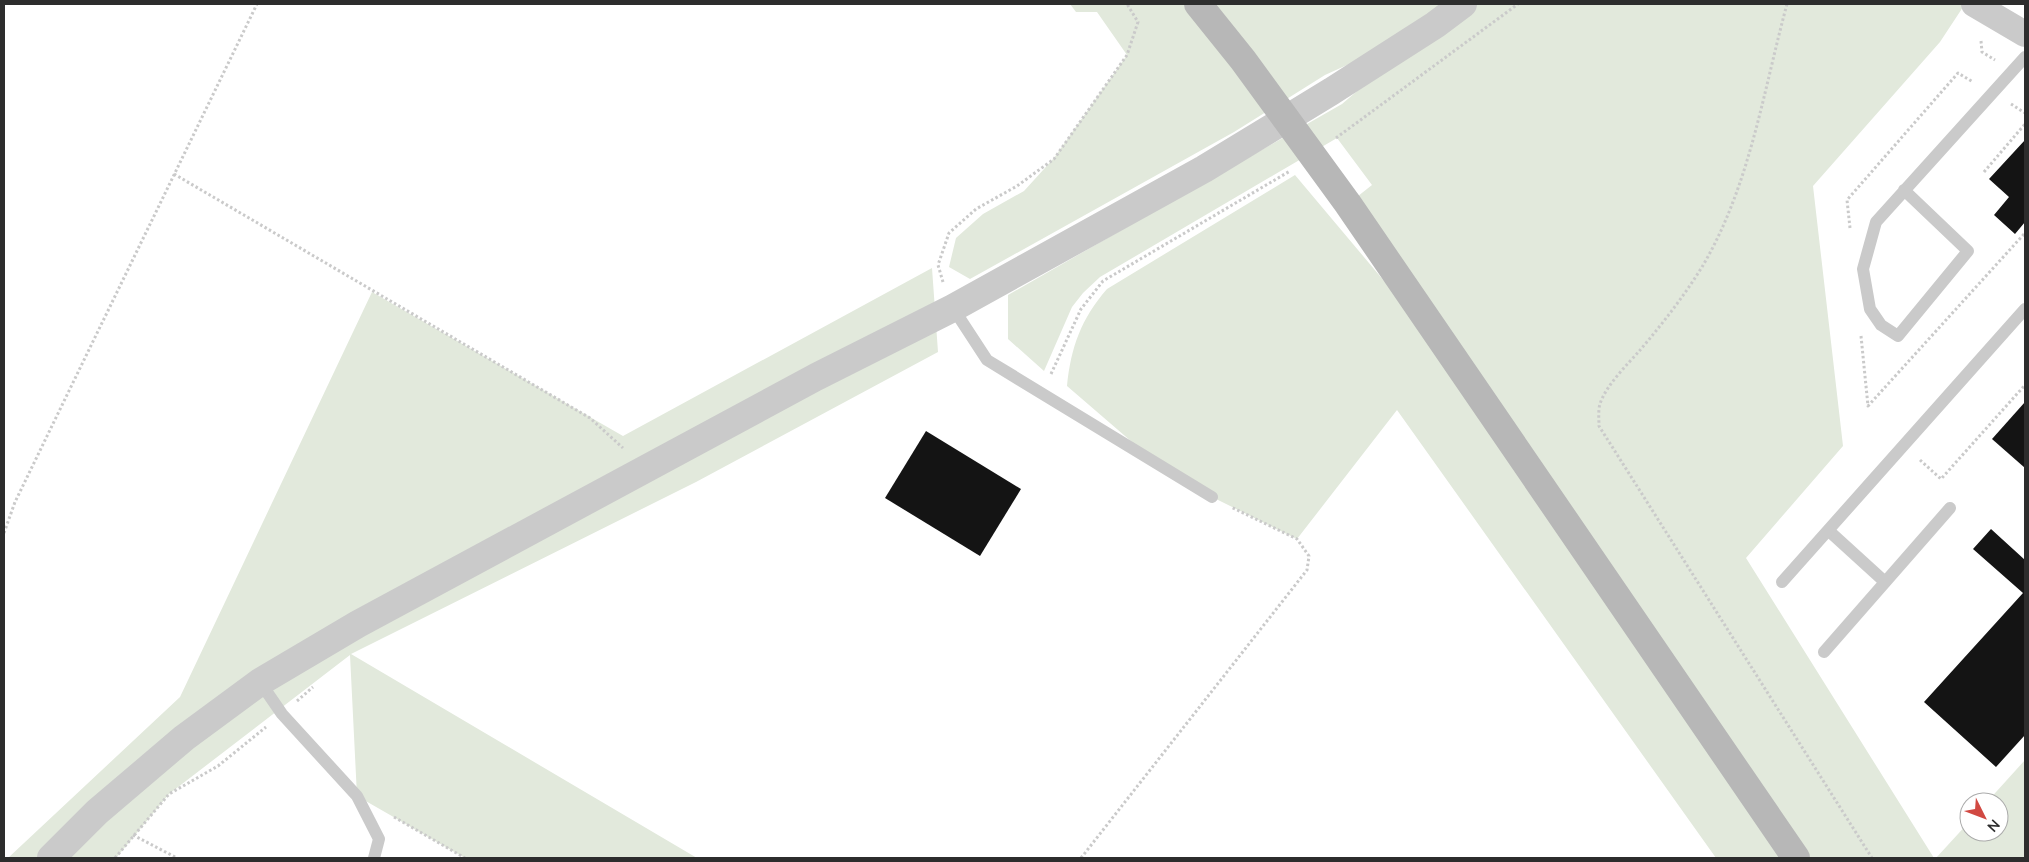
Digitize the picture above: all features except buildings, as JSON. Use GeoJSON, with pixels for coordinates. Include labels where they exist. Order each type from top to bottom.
{"type":"FeatureCollection","features":[{"type":"Feature","properties":{"kind":"main road"},"geometry":{"type":"LineString","coordinates":[[1198,4],[1243,60],[1348,204],[1796,858]]}},
{"type":"Feature","properties":{"kind":"street"},"geometry":{"type":"LineString","coordinates":[[51,858],[97,812],[184,738],[260,682],[358,624],[816,377],[953,308],[1204,169],[1332,91],[1435,25],[1462,4]]}},
{"type":"Feature","properties":{"kind":"street"},"geometry":{"type":"LineString","coordinates":[[1974,4],[2025,34]]}},
{"type":"Feature","properties":{"kind":"lane"},"geometry":{"type":"LineString","coordinates":[[1904,190],[1968,251],[1898,336],[1881,325],[1870,308],[1863,269],[1876,222],[1904,190],[2025,57]]}},
{"type":"Feature","properties":{"kind":"lane"},"geometry":{"type":"LineString","coordinates":[[953,308],[987,360],[1212,497]]}},
{"type":"Feature","properties":{"kind":"lane"},"geometry":{"type":"LineString","coordinates":[[1782,582],[2025,309]]}},
{"type":"Feature","properties":{"kind":"lane"},"geometry":{"type":"LineString","coordinates":[[1824,652],[1950,508]]}},
{"type":"Feature","properties":{"kind":"lane"},"geometry":{"type":"LineString","coordinates":[[1828,531],[1885,582]]}},
{"type":"Feature","properties":{"kind":"lane"},"geometry":{"type":"LineString","coordinates":[[260,682],[282,714],[357,796],[380,839],[374,858]]}},
{"type":"Feature","properties":{"kind":"path"},"geometry":{"type":"LineString","coordinates":[[4,533],[15,502],[257,4]]}},
{"type":"Feature","properties":{"kind":"path"},"geometry":{"type":"LineString","coordinates":[[953,308],[938,265],[949,233],[976,209],[1016,186],[1054,158],[1127,55],[1138,22],[1127,4]]}},
{"type":"Feature","properties":{"kind":"path"},"geometry":{"type":"LineString","coordinates":[[1331,142],[1518,4]]}},
{"type":"Feature","properties":{"kind":"path"},"geometry":{"type":"LineString","coordinates":[[1787,4],[1772,57],[1748,160],[1725,220],[1702,266],[1671,313],[1613,382],[1600,404],[1599,426],[1872,858]]}},
{"type":"Feature","properties":{"kind":"path"},"geometry":{"type":"LineString","coordinates":[[1850,229],[1848,200],[1958,73],[2025,113]]}},
{"type":"Feature","properties":{"kind":"path"},"geometry":{"type":"LineString","coordinates":[[1984,172],[2025,124]]}},
{"type":"Feature","properties":{"kind":"path"},"geometry":{"type":"LineString","coordinates":[[1042,393],[1081,309],[1103,281],[1291,171]]}},
{"type":"Feature","properties":{"kind":"path"},"geometry":{"type":"LineString","coordinates":[[174,174],[590,418],[646,468]]}},
{"type":"Feature","properties":{"kind":"path"},"geometry":{"type":"LineString","coordinates":[[1860,327],[1868,406],[2025,233]]}},
{"type":"Feature","properties":{"kind":"path"},"geometry":{"type":"LineString","coordinates":[[1904,446],[1941,479],[2025,385]]}},
{"type":"Feature","properties":{"kind":"path"},"geometry":{"type":"LineString","coordinates":[[1081,858],[1307,570],[1309,556],[1297,539],[1212,497]]}},
{"type":"Feature","properties":{"kind":"path"},"geometry":{"type":"LineString","coordinates":[[115,858],[169,794],[218,766],[316,684]]}},
{"type":"Feature","properties":{"kind":"path"},"geometry":{"type":"LineString","coordinates":[[357,796],[465,858]]}},
{"type":"Feature","properties":{"kind":"path"},"geometry":{"type":"LineString","coordinates":[[134,835],[177,858]]}},
{"type":"Feature","properties":{"kind":"shaded area"},"geometry":{"type":"Polygon","coordinates":[[[1070,4],[1965,4],[1940,42],[1813,186],[1843,446],[1746,558],[1934,858],[1716,858],[1397,410],[1297,539],[1212,497],[1161,467],[1067,386],[1071,359],[1079,334],[1090,311],[1107,289],[1295,175],[1474,388],[1348,204],[1372,185],[1337,138],[1100,277],[1083,293],[1072,307],[1044,371],[1008,339],[1008,295],[1342,104],[1433,26],[1325,75],[1234,132],[970,279],[949,267],[956,238],[983,214],[1024,191],[1054,158],[1127,55],[1097,12],[1076,12],[1070,4]]]}},
{"type":"Feature","properties":{"kind":"shaded area"},"geometry":{"type":"Polygon","coordinates":[[[932,268],[938,352],[696,482],[351,654],[697,858],[465,858],[357,796],[350,655],[169,794],[116,858],[8,858],[180,697],[372,292],[623,436],[932,268]]]}},
{"type":"Feature","properties":{"kind":"shaded area"},"geometry":{"type":"Polygon","coordinates":[[[2025,760],[2025,858],[1936,858],[1959,833],[1959,842],[2009,842],[2009,792],[1996,792],[2025,760]]]}}]}
